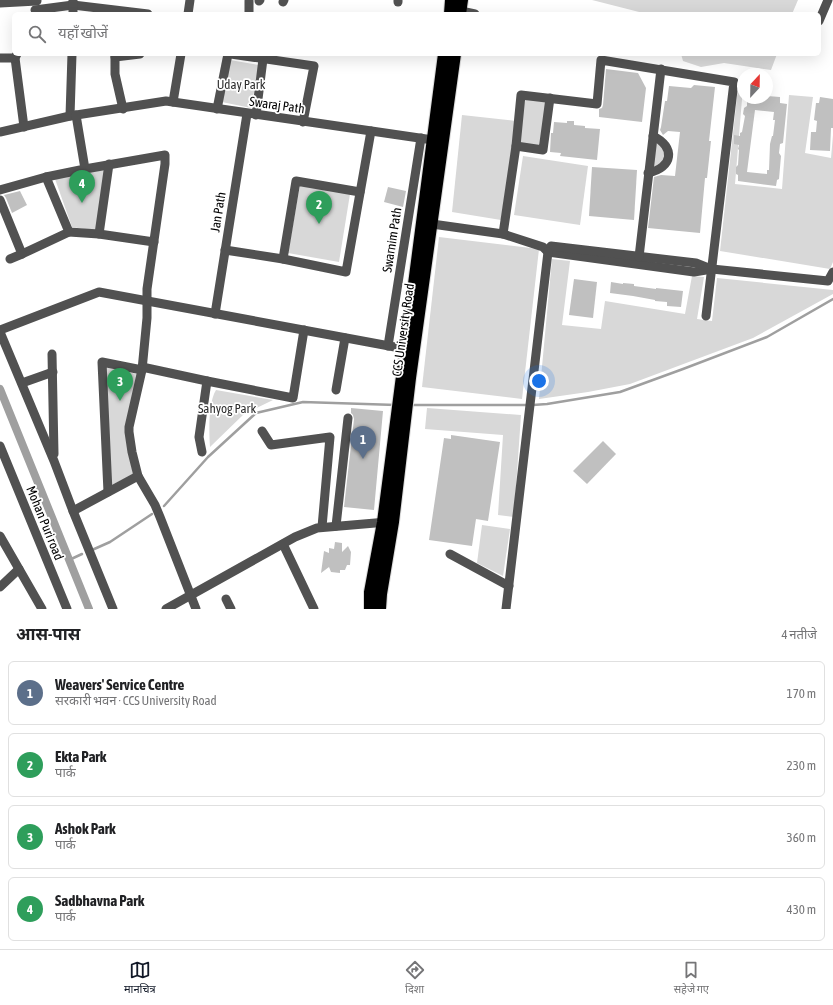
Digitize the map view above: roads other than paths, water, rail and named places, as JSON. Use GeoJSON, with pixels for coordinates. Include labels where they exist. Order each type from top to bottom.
{"type":"FeatureCollection","features":[{"type":"Feature","properties":{"kind":"highway"},"geometry":{"type":"LineString","coordinates":[[451,0],[458,10]]}},
{"type":"Feature","properties":{"kind":"highway","name":"CCS University Road"},"geometry":{"type":"LineString","coordinates":[[380,609],[388,522],[410,350],[422,219],[444,56]]}},
{"type":"Feature","properties":{"kind":"highway","name":"CCS University Road"},"geometry":{"type":"LineString","coordinates":[[410,350],[432,224],[455,56]]}},
{"type":"Feature","properties":{"kind":"highway","name":"CCS University Road"},"geometry":{"type":"LineString","coordinates":[[370,609],[370,592],[388,522]]}},
{"type":"Feature","properties":{"kind":"street"},"geometry":{"type":"LineString","coordinates":[[188,12],[190,0]]}},
{"type":"Feature","properties":{"kind":"street"},"geometry":{"type":"LineString","coordinates":[[821,16],[828,0]]}},
{"type":"Feature","properties":{"kind":"street"},"geometry":{"type":"LineString","coordinates":[[249,1],[249,12]]}},
{"type":"Feature","properties":{"kind":"street"},"geometry":{"type":"LineString","coordinates":[[0,3],[36,6],[73,6],[120,12]]}},
{"type":"Feature","properties":{"kind":"street"},"geometry":{"type":"LineString","coordinates":[[0,58],[16,56],[24,127]]}},
{"type":"Feature","properties":{"kind":"street"},"geometry":{"type":"LineString","coordinates":[[72,56],[73,116],[85,169]]}},
{"type":"Feature","properties":{"kind":"street"},"geometry":{"type":"LineString","coordinates":[[115,56],[115,74],[123,109]]}},
{"type":"Feature","properties":{"kind":"street"},"geometry":{"type":"LineString","coordinates":[[173,102],[181,56]]}},
{"type":"Feature","properties":{"kind":"street"},"geometry":{"type":"LineString","coordinates":[[216,109],[228,56]]}},
{"type":"Feature","properties":{"kind":"street"},"geometry":{"type":"LineString","coordinates":[[244,56],[314,66],[303,122]]}},
{"type":"Feature","properties":{"kind":"street","name":"Jan Path"},"geometry":{"type":"LineString","coordinates":[[215,314],[225,250],[263,59]]}},
{"type":"Feature","properties":{"kind":"street"},"geometry":{"type":"LineString","coordinates":[[503,234],[516,146],[521,95],[597,104],[601,60],[734,82],[706,316]]}},
{"type":"Feature","properties":{"kind":"street"},"geometry":{"type":"LineString","coordinates":[[638,257],[661,69]]}},
{"type":"Feature","properties":{"kind":"street"},"geometry":{"type":"LineString","coordinates":[[516,146],[543,150],[550,98]]}},
{"type":"Feature","properties":{"kind":"street","name":"Swaraj Path"},"geometry":{"type":"LineString","coordinates":[[0,132],[73,116],[166,101],[433,140]]}},
{"type":"Feature","properties":{"kind":"street"},"geometry":{"type":"LineString","coordinates":[[225,250],[283,259],[346,272],[371,131]]}},
{"type":"Feature","properties":{"kind":"street"},"geometry":{"type":"LineString","coordinates":[[648,173],[656,171],[664,166],[668,159],[666,145],[660,139],[653,136]]}},
{"type":"Feature","properties":{"kind":"street","name":"Swarnim Path"},"geometry":{"type":"LineString","coordinates":[[388,346],[421,138]]}},
{"type":"Feature","properties":{"kind":"street"},"geometry":{"type":"LineString","coordinates":[[0,190],[46,176],[165,155],[147,294],[147,318],[142,369],[129,432],[138,476],[158,511],[196,609]]}},
{"type":"Feature","properties":{"kind":"street"},"geometry":{"type":"LineString","coordinates":[[99,234],[109,164]]}},
{"type":"Feature","properties":{"kind":"street"},"geometry":{"type":"LineString","coordinates":[[46,176],[69,232]]}},
{"type":"Feature","properties":{"kind":"street"},"geometry":{"type":"LineString","coordinates":[[283,259],[296,181],[360,192]]}},
{"type":"Feature","properties":{"kind":"street"},"geometry":{"type":"LineString","coordinates":[[1,200],[22,254]]}},
{"type":"Feature","properties":{"kind":"street"},"geometry":{"type":"LineString","coordinates":[[432,224],[503,234],[545,250],[694,272],[712,269]]}},
{"type":"Feature","properties":{"kind":"street"},"geometry":{"type":"LineString","coordinates":[[10,259],[69,232],[99,234],[154,242]]}},
{"type":"Feature","properties":{"kind":"street"},"geometry":{"type":"LineString","coordinates":[[506,609],[545,250],[548,246],[696,263],[712,269],[828,281],[833,272]]}},
{"type":"Feature","properties":{"kind":"street"},"geometry":{"type":"LineString","coordinates":[[113,609],[54,460],[0,331],[99,292],[147,294],[215,314],[410,350]]}},
{"type":"Feature","properties":{"kind":"street"},"geometry":{"type":"LineString","coordinates":[[108,492],[102,362],[293,398],[304,330]]}},
{"type":"Feature","properties":{"kind":"street"},"geometry":{"type":"LineString","coordinates":[[336,390],[345,338]]}},
{"type":"Feature","properties":{"kind":"street"},"geometry":{"type":"LineString","coordinates":[[52,354],[54,460]]}},
{"type":"Feature","properties":{"kind":"street"},"geometry":{"type":"LineString","coordinates":[[22,383],[53,372]]}},
{"type":"Feature","properties":{"kind":"street"},"geometry":{"type":"LineString","coordinates":[[202,452],[200,437],[208,381]]}},
{"type":"Feature","properties":{"kind":"street"},"geometry":{"type":"LineString","coordinates":[[336,526],[348,418]]}},
{"type":"Feature","properties":{"kind":"street"},"geometry":{"type":"LineString","coordinates":[[262,431],[271,445],[330,437],[322,527]]}},
{"type":"Feature","properties":{"kind":"street","name":"Mohan Puri road"},"geometry":{"type":"LineString","coordinates":[[0,446],[63,607]]}},
{"type":"Feature","properties":{"kind":"street"},"geometry":{"type":"LineString","coordinates":[[73,511],[138,476]]}},
{"type":"Feature","properties":{"kind":"street"},"geometry":{"type":"LineString","coordinates":[[166,609],[295,537],[317,528],[388,522]]}},
{"type":"Feature","properties":{"kind":"street"},"geometry":{"type":"LineString","coordinates":[[0,536],[42,609]]}},
{"type":"Feature","properties":{"kind":"street"},"geometry":{"type":"LineString","coordinates":[[283,544],[312,608]]}},
{"type":"Feature","properties":{"kind":"street"},"geometry":{"type":"LineString","coordinates":[[450,554],[509,586]]}},
{"type":"Feature","properties":{"kind":"street"},"geometry":{"type":"LineString","coordinates":[[0,587],[19,569]]}},
{"type":"Feature","properties":{"kind":"street"},"geometry":{"type":"LineString","coordinates":[[226,598],[231,609]]}},
{"type":"Feature","properties":{"kind":"waterway"},"geometry":{"type":"LineString","coordinates":[[533,405],[620,392],[767,337],[833,299]]}},
{"type":"Feature","properties":{"kind":"waterway"},"geometry":{"type":"LineString","coordinates":[[0,389],[89,609]]}},
{"type":"Feature","properties":{"kind":"waterway"},"geometry":{"type":"LineString","coordinates":[[164,506],[208,457],[256,413],[303,402],[396,405]]}},
{"type":"Feature","properties":{"kind":"waterway"},"geometry":{"type":"LineString","coordinates":[[411,405],[528,405]]}},
{"type":"Feature","properties":{"kind":"waterway"},"geometry":{"type":"LineString","coordinates":[[92,550],[110,542],[152,514]]}},
{"type":"Feature","properties":{"kind":"waterway"},"geometry":{"type":"LineString","coordinates":[[69,560],[82,554]]}},
{"type":"Feature","properties":{"kind":"place","name":"Sadbhavna Park"},"geometry":{"type":"Point","coordinates":[82,203]}},
{"type":"Feature","properties":{"kind":"place","name":"Ekta Park"},"geometry":{"type":"Point","coordinates":[319,224]}},
{"type":"Feature","properties":{"kind":"place","name":"Ashok Park"},"geometry":{"type":"Point","coordinates":[120,401]}},
{"type":"Feature","properties":{"kind":"place","name":"Weavers' Service Centre"},"geometry":{"type":"Point","coordinates":[363,459]}},
{"type":"Feature","properties":{"kind":"park label","name":"Uday Park"},"geometry":{"type":"Point","coordinates":[241,84]}},
{"type":"Feature","properties":{"kind":"park label","name":"Sahyog Park"},"geometry":{"type":"Point","coordinates":[227,408]}}]}
